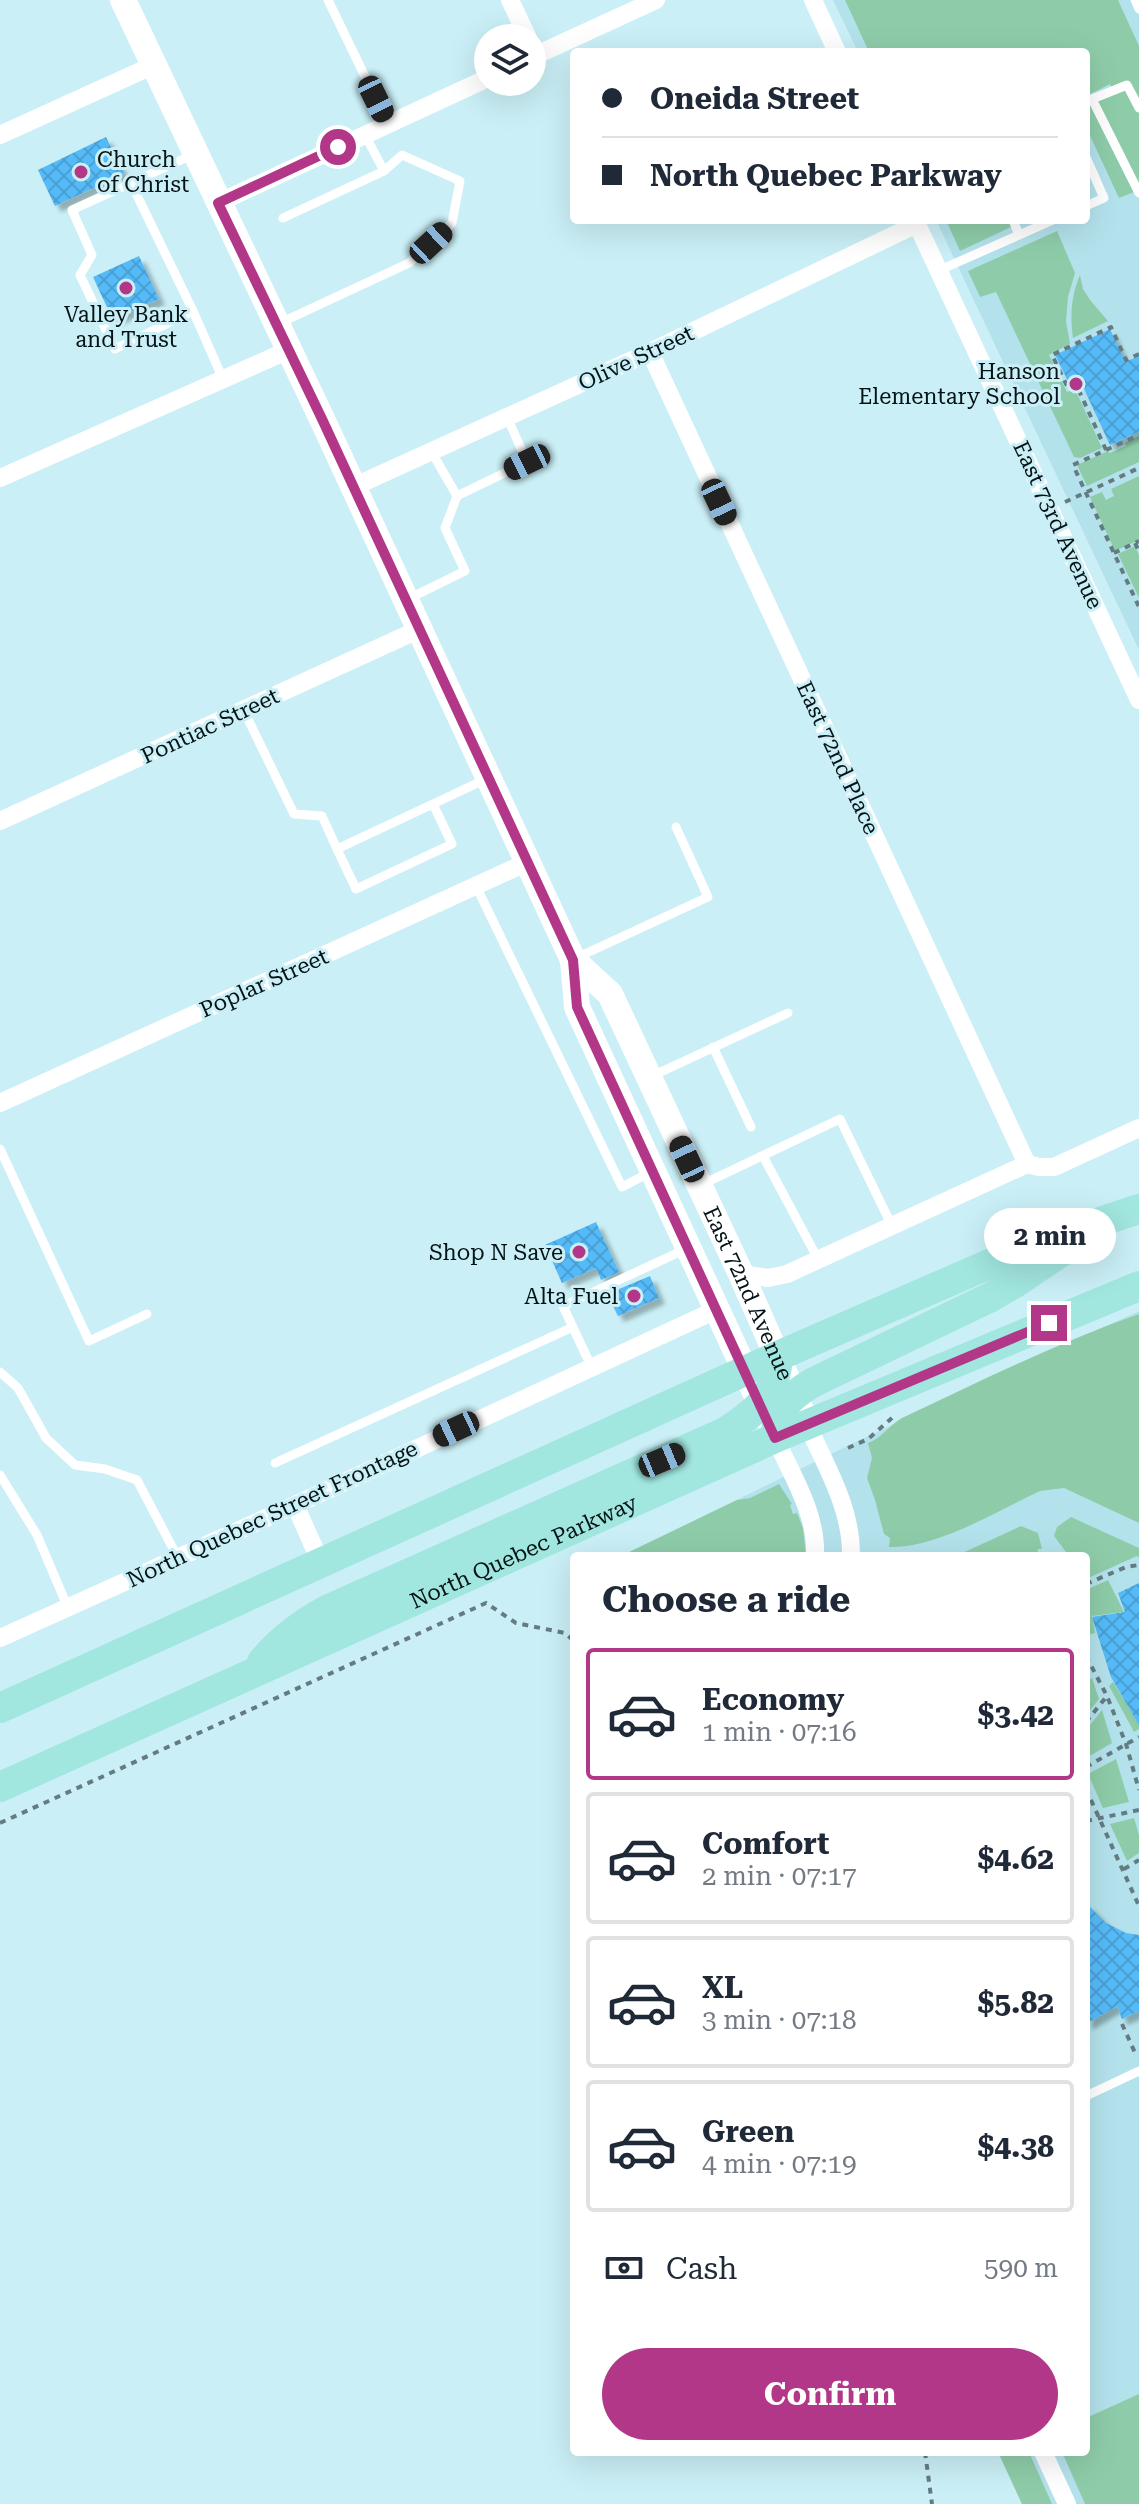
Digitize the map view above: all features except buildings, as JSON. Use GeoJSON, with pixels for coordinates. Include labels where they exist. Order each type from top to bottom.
{"type":"FeatureCollection","features":[{"type":"Feature","properties":{"kind":"main road","name":"East 72nd Avenue"},"geometry":{"type":"LineString","coordinates":[[123,0],[573,960],[577,1007],[775,1438]]}},
{"type":"Feature","properties":{"kind":"main road","name":"East 72nd Avenue"},"geometry":{"type":"LineString","coordinates":[[573,960],[610,994],[741,1274],[807,1424]]}},
{"type":"Feature","properties":{"kind":"main road"},"geometry":{"type":"LineString","coordinates":[[0,1708],[778,1356],[1017,1252],[1139,1209]]}},
{"type":"Feature","properties":{"kind":"main road"},"geometry":{"type":"LineString","coordinates":[[775,1438],[781,1410],[794,1394],[1015,1283],[1079,1240],[1101,1220]]}},
{"type":"Feature","properties":{"kind":"main road","name":"North Quebec Parkway"},"geometry":{"type":"LineString","coordinates":[[0,1787],[775,1438],[1139,1286]]}},
{"type":"Feature","properties":{"kind":"main road"},"geometry":{"type":"LineString","coordinates":[[255,1671],[286,1636],[327,1610],[742,1422],[773,1386],[778,1356]]}},
{"type":"Feature","properties":{"kind":"street"},"geometry":{"type":"LineString","coordinates":[[510,0],[521,24]]}},
{"type":"Feature","properties":{"kind":"street"},"geometry":{"type":"LineString","coordinates":[[546,43],[656,0]]}},
{"type":"Feature","properties":{"kind":"street"},"geometry":{"type":"LineString","coordinates":[[813,0],[835,48]]}},
{"type":"Feature","properties":{"kind":"street"},"geometry":{"type":"LineString","coordinates":[[0,135],[154,65]]}},
{"type":"Feature","properties":{"kind":"street"},"geometry":{"type":"LineString","coordinates":[[218,203],[474,84]]}},
{"type":"Feature","properties":{"kind":"street","name":"Olive Street"},"geometry":{"type":"LineString","coordinates":[[353,487],[650,352],[912,224]]}},
{"type":"Feature","properties":{"kind":"street","name":"East 73rd Avenue"},"geometry":{"type":"LineString","coordinates":[[917,224],[1139,700]]}},
{"type":"Feature","properties":{"kind":"street"},"geometry":{"type":"LineString","coordinates":[[0,478],[289,350]]}},
{"type":"Feature","properties":{"kind":"street","name":"East 72nd Place"},"geometry":{"type":"LineString","coordinates":[[650,352],[1027,1164]]}},
{"type":"Feature","properties":{"kind":"street","name":"Pontiac Street"},"geometry":{"type":"LineString","coordinates":[[0,821],[420,629]]}},
{"type":"Feature","properties":{"kind":"street","name":"Poplar Street"},"geometry":{"type":"LineString","coordinates":[[0,1103],[528,862]]}},
{"type":"Feature","properties":{"kind":"street"},"geometry":{"type":"LineString","coordinates":[[741,1274],[761,1278],[779,1276],[1027,1164],[1054,1167],[1139,1128]]}},
{"type":"Feature","properties":{"kind":"street","name":"North Quebec Street Frontage"},"geometry":{"type":"LineString","coordinates":[[0,1638],[718,1309]]}},
{"type":"Feature","properties":{"kind":"street","name":"East 72nd Avenue"},"geometry":{"type":"LineString","coordinates":[[807,1424],[845,1509],[851,1552]]}},
{"type":"Feature","properties":{"kind":"street","name":"East 72nd Avenue"},"geometry":{"type":"LineString","coordinates":[[775,1438],[811,1520],[815,1552]]}},
{"type":"Feature","properties":{"kind":"street"},"geometry":{"type":"LineString","coordinates":[[295,1505],[321,1563]]}},
{"type":"Feature","properties":{"kind":"street"},"geometry":{"type":"LineString","coordinates":[[1045,2456],[1067,2504]]}},
{"type":"Feature","properties":{"kind":"lane"},"geometry":{"type":"LineString","coordinates":[[328,0],[388,124]]}},
{"type":"Feature","properties":{"kind":"lane"},"geometry":{"type":"LineString","coordinates":[[1135,0],[1139,9]]}},
{"type":"Feature","properties":{"kind":"lane"},"geometry":{"type":"LineString","coordinates":[[1139,108],[1127,85],[1092,99],[1139,193]]}},
{"type":"Feature","properties":{"kind":"lane"},"geometry":{"type":"LineString","coordinates":[[365,135],[384,171]]}},
{"type":"Feature","properties":{"kind":"lane"},"geometry":{"type":"LineString","coordinates":[[193,311],[115,349],[80,275],[92,255],[72,210],[195,154]]}},
{"type":"Feature","properties":{"kind":"lane"},"geometry":{"type":"LineString","coordinates":[[277,324],[409,263],[452,223],[460,181],[402,155],[384,171],[283,218]]}},
{"type":"Feature","properties":{"kind":"lane"},"geometry":{"type":"LineString","coordinates":[[1090,166],[1104,198],[1090,204]]}},
{"type":"Feature","properties":{"kind":"lane"},"geometry":{"type":"LineString","coordinates":[[131,183],[223,379]]}},
{"type":"Feature","properties":{"kind":"lane"},"geometry":{"type":"LineString","coordinates":[[1015,224],[1019,235]]}},
{"type":"Feature","properties":{"kind":"lane"},"geometry":{"type":"LineString","coordinates":[[940,270],[1044,224]]}},
{"type":"Feature","properties":{"kind":"lane"},"geometry":{"type":"LineString","coordinates":[[406,600],[465,571],[445,528],[457,496],[527,462],[507,417]]}},
{"type":"Feature","properties":{"kind":"lane"},"geometry":{"type":"LineString","coordinates":[[431,451],[457,496]]}},
{"type":"Feature","properties":{"kind":"lane"},"geometry":{"type":"LineString","coordinates":[[244,711],[294,814],[322,816],[356,889],[452,844],[433,804]]}},
{"type":"Feature","properties":{"kind":"lane"},"geometry":{"type":"LineString","coordinates":[[337,849],[489,778]]}},
{"type":"Feature","properties":{"kind":"lane"},"geometry":{"type":"LineString","coordinates":[[573,960],[708,897],[676,827]]}},
{"type":"Feature","properties":{"kind":"lane"},"geometry":{"type":"LineString","coordinates":[[476,886],[622,1187],[653,1171]]}},
{"type":"Feature","properties":{"kind":"lane"},"geometry":{"type":"LineString","coordinates":[[649,1077],[788,1013]]}},
{"type":"Feature","properties":{"kind":"lane"},"geometry":{"type":"LineString","coordinates":[[713,1047],[751,1127]]}},
{"type":"Feature","properties":{"kind":"lane"},"geometry":{"type":"LineString","coordinates":[[699,1186],[840,1119],[892,1226]]}},
{"type":"Feature","properties":{"kind":"lane"},"geometry":{"type":"LineString","coordinates":[[0,1149],[89,1341],[147,1314]]}},
{"type":"Feature","properties":{"kind":"lane"},"geometry":{"type":"LineString","coordinates":[[763,1156],[818,1259]]}},
{"type":"Feature","properties":{"kind":"lane"},"geometry":{"type":"LineString","coordinates":[[591,1366],[563,1306],[689,1247]]}},
{"type":"Feature","properties":{"kind":"lane"},"geometry":{"type":"LineString","coordinates":[[275,1463],[573,1327]]}},
{"type":"Feature","properties":{"kind":"lane"},"geometry":{"type":"LineString","coordinates":[[0,1372],[18,1388],[46,1438],[75,1465],[105,1469],[137,1480],[178,1558]]}},
{"type":"Feature","properties":{"kind":"lane"},"geometry":{"type":"LineString","coordinates":[[0,1475],[37,1535],[68,1608]]}},
{"type":"Feature","properties":{"kind":"lane"},"geometry":{"type":"LineString","coordinates":[[1090,2094],[1139,2071]]}},
{"type":"Feature","properties":{"kind":"path"},"geometry":{"type":"LineString","coordinates":[[1106,450],[1076,384],[1068,388],[1052,355],[1111,327],[1126,360],[1139,354]]}},
{"type":"Feature","properties":{"kind":"path"},"geometry":{"type":"LineString","coordinates":[[1139,435],[1073,465],[1139,607]]}},
{"type":"Feature","properties":{"kind":"path"},"geometry":{"type":"LineString","coordinates":[[1086,492],[1139,468]]}},
{"type":"Feature","properties":{"kind":"path"},"geometry":{"type":"LineString","coordinates":[[1114,553],[1137,542],[1139,551]]}},
{"type":"Feature","properties":{"kind":"path"},"geometry":{"type":"LineString","coordinates":[[848,1448],[861,1442]]}},
{"type":"Feature","properties":{"kind":"path"},"geometry":{"type":"LineString","coordinates":[[1090,1582],[1126,1567],[1139,1565]]}},
{"type":"Feature","properties":{"kind":"path"},"geometry":{"type":"LineString","coordinates":[[0,1823],[486,1603],[516,1623],[565,1633],[570,1637]]}},
{"type":"Feature","properties":{"kind":"path"},"geometry":{"type":"LineString","coordinates":[[1090,1664],[1126,1744],[1139,1790]]}},
{"type":"Feature","properties":{"kind":"path"},"geometry":{"type":"LineString","coordinates":[[1090,1717],[1107,1696]]}},
{"type":"Feature","properties":{"kind":"path"},"geometry":{"type":"LineString","coordinates":[[1090,1765],[1139,1737]]}},
{"type":"Feature","properties":{"kind":"path"},"geometry":{"type":"LineString","coordinates":[[1090,1798],[1139,1906]]}},
{"type":"Feature","properties":{"kind":"path"},"geometry":{"type":"LineString","coordinates":[[1090,1820],[1139,1810]]}},
{"type":"Feature","properties":{"kind":"path"},"geometry":{"type":"LineString","coordinates":[[1122,1869],[1139,1860]]}},
{"type":"Feature","properties":{"kind":"path"},"geometry":{"type":"LineString","coordinates":[[1122,2024],[1136,2055]]}},
{"type":"Feature","properties":{"kind":"path"},"geometry":{"type":"LineString","coordinates":[[926,2456],[932,2504]]}},
{"type":"Feature","properties":{"kind":"shaded area","name":"Hanson Elementary School"},"geometry":{"type":"Polygon","coordinates":[[[833,0],[1139,0],[1139,650],[938,224],[1090,224],[1090,48],[856,48],[833,0]]]}},
{"type":"Feature","properties":{"kind":"shaded area"},"geometry":{"type":"Polygon","coordinates":[[[1139,1311],[1139,2504],[1022,2504],[1000,2456],[1090,2456],[1090,1552],[629,1552],[866,1437],[1139,1311]]]}},
{"type":"Feature","properties":{"kind":"green space"},"geometry":{"type":"Polygon","coordinates":[[[845,0],[1118,0],[1139,46],[1139,190],[1119,198],[1090,136],[1090,102],[1113,90],[1110,84],[1090,94],[1090,48],[867,48],[845,0]]]}},
{"type":"Feature","properties":{"kind":"green space"},"geometry":{"type":"Polygon","coordinates":[[[948,224],[1010,224],[1011,227],[960,251],[948,224]]]}},
{"type":"Feature","properties":{"kind":"green space"},"geometry":{"type":"Polygon","coordinates":[[[1057,231],[1075,273],[1068,297],[1066,321],[1070,344],[1049,355],[1067,392],[1075,389],[1102,448],[1080,458],[1074,457],[996,292],[980,297],[968,271],[1057,231]]]}},
{"type":"Feature","properties":{"kind":"green space"},"geometry":{"type":"Polygon","coordinates":[[[1080,275],[1083,289],[1108,321],[1073,338],[1072,306],[1080,275]]]}},
{"type":"Feature","properties":{"kind":"green space"},"geometry":{"type":"Polygon","coordinates":[[[1139,436],[1139,462],[1087,486],[1077,465],[1126,446],[1125,443],[1139,436]]]}},
{"type":"Feature","properties":{"kind":"green space"},"geometry":{"type":"Polygon","coordinates":[[[1139,476],[1139,540],[1115,551],[1090,497],[1102,492],[1106,500],[1114,496],[1111,489],[1139,476]]]}},
{"type":"Feature","properties":{"kind":"green space"},"geometry":{"type":"Polygon","coordinates":[[[1135,546],[1139,555],[1139,598],[1118,554],[1135,546]]]}},
{"type":"Feature","properties":{"kind":"green space"},"geometry":{"type":"Polygon","coordinates":[[[1139,1314],[1139,1523],[1064,1488],[1040,1491],[986,1518],[926,1542],[889,1547],[890,1538],[884,1534],[867,1478],[872,1458],[868,1443],[902,1418],[1049,1350],[1139,1314]]]}},
{"type":"Feature","properties":{"kind":"green space"},"geometry":{"type":"Polygon","coordinates":[[[779,1484],[803,1528],[806,1552],[629,1552],[737,1500],[750,1498],[779,1484]]]}},
{"type":"Feature","properties":{"kind":"green space"},"geometry":{"type":"Polygon","coordinates":[[[1071,1517],[1139,1548],[1139,1558],[1137,1556],[1090,1577],[1090,1552],[1066,1552],[1054,1536],[1057,1527],[1071,1517]]]}},
{"type":"Feature","properties":{"kind":"green space"},"geometry":{"type":"Polygon","coordinates":[[[1021,1526],[1038,1533],[1042,1549],[1038,1552],[965,1552],[1021,1526]]]}},
{"type":"Feature","properties":{"kind":"green space"},"geometry":{"type":"Polygon","coordinates":[[[1108,1580],[1124,1612],[1092,1616],[1095,1633],[1090,1634],[1090,1588],[1108,1580]]]}},
{"type":"Feature","properties":{"kind":"green space"},"geometry":{"type":"Polygon","coordinates":[[[1090,1679],[1099,1699],[1090,1710],[1090,1679]]]}},
{"type":"Feature","properties":{"kind":"green space"},"geometry":{"type":"Polygon","coordinates":[[[1113,1682],[1139,1724],[1139,1729],[1134,1732],[1109,1686],[1113,1682]]]}},
{"type":"Feature","properties":{"kind":"green space"},"geometry":{"type":"Polygon","coordinates":[[[1102,1710],[1112,1743],[1090,1756],[1090,1725],[1102,1710]]]}},
{"type":"Feature","properties":{"kind":"green space"},"geometry":{"type":"Polygon","coordinates":[[[1116,1759],[1129,1802],[1103,1808],[1090,1773],[1116,1759]]]}},
{"type":"Feature","properties":{"kind":"green space"},"geometry":{"type":"Polygon","coordinates":[[[1134,1818],[1139,1835],[1139,1853],[1127,1861],[1110,1824],[1134,1818]]]}},
{"type":"Feature","properties":{"kind":"green space"},"geometry":{"type":"Polygon","coordinates":[[[1139,2394],[1139,2504],[1085,2504],[1064,2456],[1090,2456],[1090,2416],[1139,2394]]]}},
{"type":"Feature","properties":{"kind":"green space"},"geometry":{"type":"Polygon","coordinates":[[[1000,2456],[1031,2456],[1052,2504],[1022,2504],[1000,2456]]]}},
{"type":"Feature","properties":{"kind":"place","name":"Church of Christ"},"geometry":{"type":"Point","coordinates":[81,172]}},
{"type":"Feature","properties":{"kind":"place","name":"Valley Bank and Trust"},"geometry":{"type":"Point","coordinates":[126,288]}},
{"type":"Feature","properties":{"kind":"place","name":"Hanson Elementary School"},"geometry":{"type":"Point","coordinates":[1076,384]}},
{"type":"Feature","properties":{"kind":"place","name":"Shop N Save"},"geometry":{"type":"Point","coordinates":[579,1252]}},
{"type":"Feature","properties":{"kind":"place","name":"Alta Fuel"},"geometry":{"type":"Point","coordinates":[634,1296]}},
{"type":"Feature","properties":{"kind":"route"},"geometry":{"type":"LineString","coordinates":[[338,147],[218,203],[322,419],[573,960],[577,1007],[775,1438],[1049,1323]]}}]}
